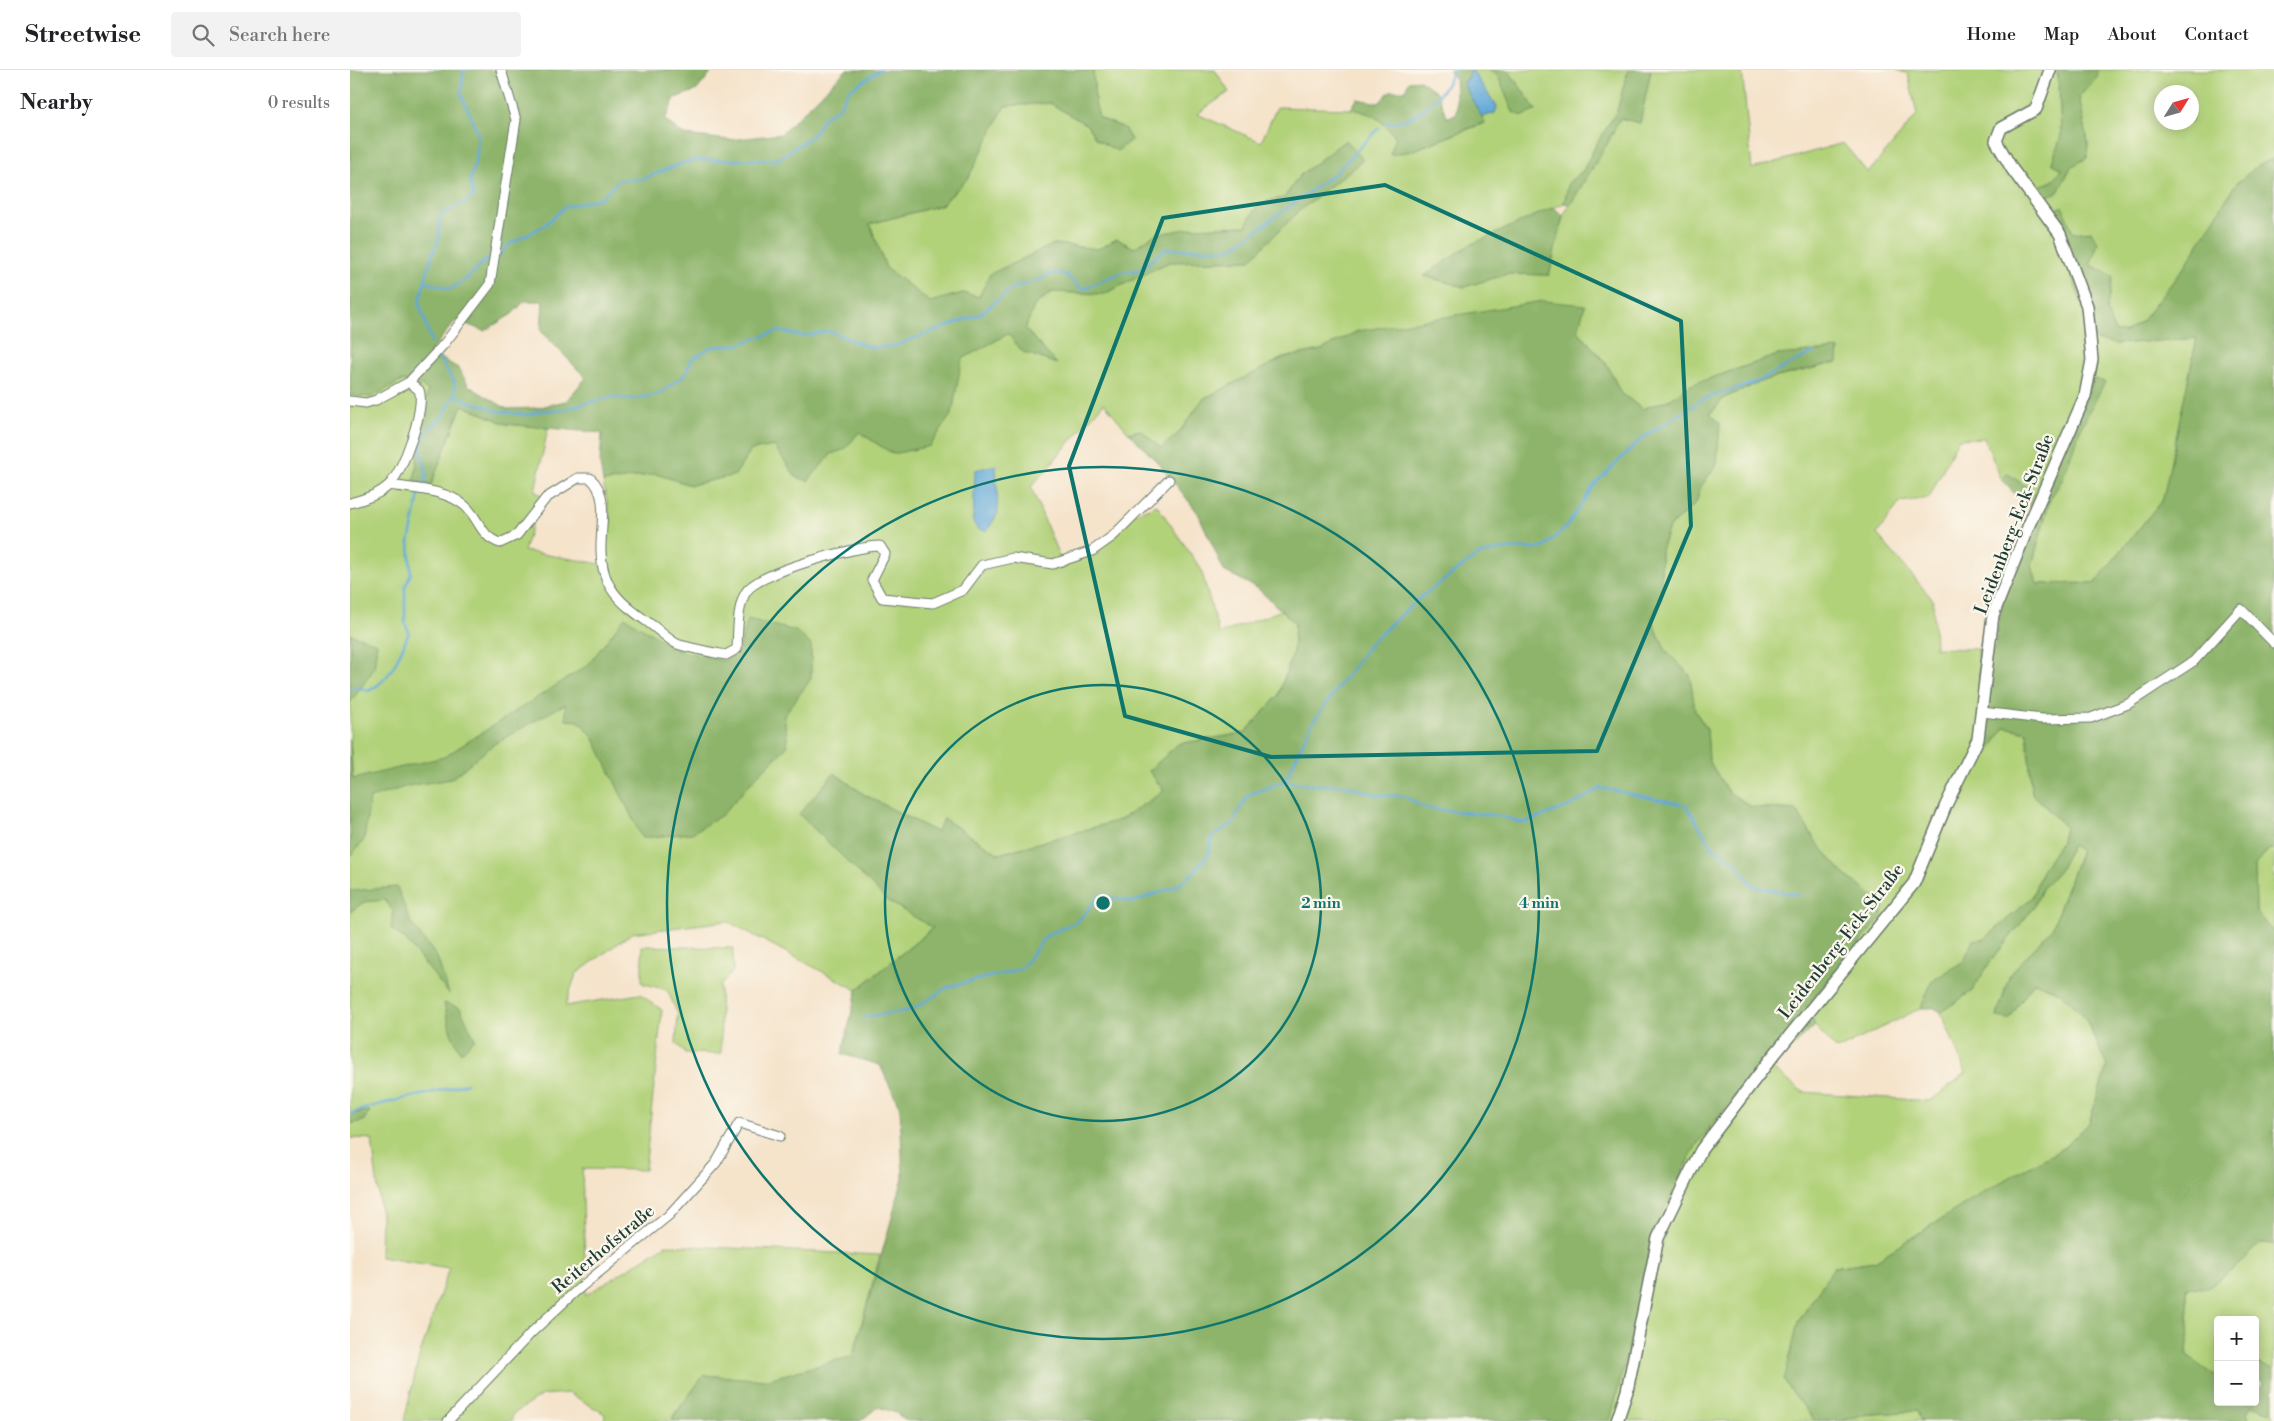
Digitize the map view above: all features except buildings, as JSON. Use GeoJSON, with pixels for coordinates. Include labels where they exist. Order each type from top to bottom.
{"type":"FeatureCollection","features":[{"type":"Feature","properties":{"kind":"street"},"geometry":{"type":"LineString","coordinates":[[350,401],[366,403],[376,400],[409,382],[444,344],[490,284],[516,120],[500,70]]}},
{"type":"Feature","properties":{"kind":"street","name":"Leidenberg-Eck-Straße"},"geometry":{"type":"LineString","coordinates":[[1618,1421],[1627,1391],[1658,1238],[1701,1150],[1769,1061],[1914,883],[1946,805],[1978,739],[1993,615],[2060,450],[2085,396],[2092,360],[2087,306],[2060,234],[2012,169],[1996,141],[2001,128],[2036,108],[2050,70]]}},
{"type":"Feature","properties":{"kind":"street"},"geometry":{"type":"LineString","coordinates":[[350,503],[371,496],[389,485],[404,460],[421,405],[420,390],[409,382]]}},
{"type":"Feature","properties":{"kind":"street"},"geometry":{"type":"LineString","coordinates":[[389,485],[445,495],[464,505],[485,535],[500,543],[517,535],[546,498],[578,478],[590,478],[598,487],[600,495],[603,522],[602,564],[610,589],[618,599],[676,643],[726,655],[737,649],[741,606],[747,590],[767,578],[826,555],[866,546],[880,546],[885,554],[872,580],[882,598],[933,603],[963,590],[982,565],[1013,558],[1053,564],[1092,551],[1113,536],[1169,480]]}},
{"type":"Feature","properties":{"kind":"street"},"geometry":{"type":"LineString","coordinates":[[1982,712],[2042,719],[2090,718],[2128,704],[2194,661],[2241,609],[2274,643]]}},
{"type":"Feature","properties":{"kind":"street","name":"Reiterhofstraße"},"geometry":{"type":"LineString","coordinates":[[448,1421],[538,1327],[576,1291],[675,1208],[716,1163],[739,1123],[780,1136]]}},
{"type":"Feature","properties":{"kind":"highlighted area"},"geometry":{"type":"Polygon","coordinates":[[[1385,185],[1681,321],[1691,526],[1597,751],[1271,757],[1125,716],[1069,466],[1163,218],[1385,185]]]}},
{"type":"Feature","properties":{"kind":"green space"},"geometry":{"type":"Polygon","coordinates":[[[350,70],[713,70],[697,90],[675,98],[665,120],[684,135],[730,140],[781,134],[846,70],[1093,70],[1095,102],[1099,118],[1124,128],[1131,140],[1117,151],[1096,139],[1087,125],[1050,103],[1005,106],[968,178],[941,205],[870,224],[886,268],[930,302],[963,293],[979,297],[990,274],[1054,244],[1098,249],[1117,239],[1134,248],[1154,235],[1192,228],[1246,226],[1256,208],[1264,202],[1284,198],[1300,175],[1346,140],[1363,160],[1298,212],[1250,260],[1169,262],[1104,294],[1051,292],[1034,306],[1025,329],[1057,364],[1023,352],[1008,334],[962,359],[952,413],[930,446],[893,454],[859,432],[845,449],[831,454],[808,481],[796,477],[774,446],[751,450],[735,475],[691,485],[656,474],[603,482],[600,463],[602,433],[506,424],[462,405],[431,485],[414,482],[428,390],[420,385],[402,381],[371,397],[350,395],[350,70]],[[525,301],[512,314],[484,331],[456,320],[430,352],[458,368],[469,386],[507,409],[536,408],[566,401],[586,378],[541,331],[543,301],[525,301]]]}},
{"type":"Feature","properties":{"kind":"green space"},"geometry":{"type":"Polygon","coordinates":[[[1093,70],[1215,70],[1229,92],[1197,114],[1261,142],[1277,107],[1351,109],[1372,115],[1391,132],[1396,138],[1390,154],[1411,151],[1485,123],[1482,117],[1495,113],[1497,107],[1472,70],[1490,70],[1498,76],[1513,112],[1523,116],[1536,110],[1508,70],[1628,70],[1617,111],[1596,145],[1583,171],[1569,182],[1564,203],[1468,246],[1425,276],[1464,287],[1507,274],[1549,275],[1563,216],[1607,144],[1620,118],[1640,123],[1651,70],[1742,70],[1752,169],[1843,143],[1868,173],[1917,115],[1908,74],[1897,70],[2056,70],[2059,82],[2061,136],[2052,163],[2062,169],[2053,181],[2040,186],[2037,190],[2044,196],[2058,192],[2071,167],[2087,157],[2088,142],[2079,97],[2098,76],[2097,70],[2274,70],[2274,158],[2257,166],[2235,185],[2186,265],[2142,321],[2126,332],[2115,333],[2106,310],[2113,276],[2090,265],[2098,243],[2073,233],[2116,344],[2197,338],[2163,499],[2095,583],[2036,584],[2032,565],[2050,499],[2062,480],[2081,427],[2104,383],[2094,379],[2041,498],[2007,473],[2002,481],[1984,438],[1958,439],[1929,498],[1900,502],[1877,534],[1933,600],[1935,648],[1978,649],[1983,759],[2005,727],[2027,732],[2032,793],[2065,827],[2062,840],[2042,871],[2032,897],[1985,939],[1973,940],[1965,961],[1932,981],[1921,1008],[1837,1050],[1815,1026],[1807,1006],[1884,905],[1843,873],[1817,843],[1796,810],[1752,807],[1728,792],[1709,761],[1707,729],[1695,711],[1689,675],[1666,651],[1651,618],[1661,600],[1661,550],[1669,527],[1696,503],[1701,486],[1717,464],[1710,415],[1724,398],[1765,380],[1838,362],[1778,355],[1691,385],[1671,399],[1642,409],[1620,392],[1608,366],[1578,331],[1358,331],[1321,350],[1283,358],[1203,399],[1178,434],[1161,449],[1141,430],[1129,433],[1104,403],[1031,487],[1060,559],[1094,548],[1133,514],[1157,505],[1201,569],[1219,634],[1282,610],[1295,623],[1293,653],[1278,696],[1245,733],[1178,744],[1149,771],[1164,791],[1120,820],[999,854],[944,819],[936,832],[865,795],[834,773],[888,901],[933,928],[857,990],[727,921],[632,933],[576,974],[565,1006],[640,994],[662,1010],[645,1170],[582,1169],[586,1295],[666,1245],[880,1255],[853,1356],[765,1380],[704,1375],[673,1417],[673,1421],[604,1421],[605,1414],[569,1393],[542,1395],[512,1415],[512,1421],[404,1421],[419,1357],[449,1268],[380,1257],[381,1216],[372,1139],[350,1138],[350,1124],[363,1121],[369,1111],[350,1114],[350,395],[371,397],[402,381],[420,385],[428,390],[414,482],[431,485],[462,405],[506,424],[548,428],[535,491],[541,495],[524,551],[607,565],[606,543],[611,521],[603,482],[656,474],[691,485],[735,475],[751,450],[775,446],[796,477],[808,480],[831,454],[845,449],[859,432],[893,454],[952,413],[961,359],[1008,333],[1023,352],[1056,363],[1025,329],[1034,306],[1052,292],[1104,294],[1169,262],[1250,260],[1298,212],[1346,140],[1300,175],[1284,198],[1266,201],[1246,226],[1192,228],[1155,235],[1134,248],[1117,239],[1099,249],[1054,244],[979,297],[963,293],[930,302],[886,268],[870,224],[942,205],[968,178],[1004,106],[1050,103],[1087,125],[1096,139],[1131,140],[1124,128],[1099,118],[1095,102],[1093,70]]]}},
{"type":"Feature","properties":{"kind":"green space"},"geometry":{"type":"Polygon","coordinates":[[[1449,70],[1471,70],[1463,84],[1485,122],[1411,151],[1390,155],[1396,138],[1391,132],[1372,115],[1351,109],[1357,99],[1379,103],[1390,91],[1405,91],[1409,81],[1420,80],[1437,92],[1447,118],[1457,113],[1455,78],[1449,70]]]}},
{"type":"Feature","properties":{"kind":"green space"},"geometry":{"type":"Polygon","coordinates":[[[1490,70],[1508,70],[1536,110],[1523,116],[1513,112],[1498,76],[1490,70]]]}},
{"type":"Feature","properties":{"kind":"green space"},"geometry":{"type":"Polygon","coordinates":[[[1628,70],[1651,70],[1640,123],[1620,118],[1607,144],[1570,205],[1564,203],[1569,182],[1583,171],[1596,145],[1617,111],[1628,70]]]}},
{"type":"Feature","properties":{"kind":"green space"},"geometry":{"type":"Polygon","coordinates":[[[2056,70],[2097,70],[2098,76],[2079,97],[2088,142],[2087,158],[2071,167],[2058,192],[2044,197],[2036,190],[2040,186],[2053,181],[2062,169],[2052,163],[2061,136],[2059,82],[2056,70]]]}},
{"type":"Feature","properties":{"kind":"green space"},"geometry":{"type":"Polygon","coordinates":[[[2274,158],[2274,849],[2269,849],[2255,865],[2256,913],[2274,931],[2274,1244],[2260,1243],[2235,1268],[2206,1288],[2186,1287],[2189,1325],[2187,1355],[2214,1376],[2214,1406],[2251,1406],[2247,1412],[2247,1421],[1921,1421],[1917,1411],[1861,1415],[1840,1421],[1815,1421],[1784,1381],[1798,1322],[1834,1267],[1875,1261],[1990,1188],[2064,1148],[2089,1123],[2107,1066],[2085,1017],[2060,992],[2034,982],[2009,1019],[1997,1017],[2010,974],[2052,929],[2081,851],[2072,845],[2058,872],[2042,889],[2034,907],[1990,962],[1972,991],[1941,1012],[1934,1008],[1921,1008],[1932,981],[1964,961],[1973,940],[1985,939],[2032,897],[2042,871],[2062,840],[2065,827],[2032,793],[2027,732],[2005,727],[1983,760],[1978,649],[1994,648],[2002,601],[2036,514],[2002,481],[2007,473],[2041,498],[2094,379],[2105,382],[2081,427],[2062,480],[2050,499],[2032,565],[2037,584],[2095,583],[2163,499],[2197,338],[2116,344],[2095,340],[2049,214],[2062,206],[2073,233],[2091,231],[2098,243],[2090,265],[2113,276],[2106,310],[2115,332],[2126,332],[2142,321],[2186,265],[2235,185],[2257,166],[2274,158]]]}},
{"type":"Feature","properties":{"kind":"green space"},"geometry":{"type":"Polygon","coordinates":[[[1554,207],[1563,216],[1549,275],[1507,274],[1464,287],[1424,276],[1468,246],[1554,207]]]}},
{"type":"Feature","properties":{"kind":"green space"},"geometry":{"type":"Polygon","coordinates":[[[1543,301],[1585,305],[1578,331],[1608,366],[1620,392],[1642,409],[1671,399],[1691,385],[1778,355],[1839,349],[1838,362],[1765,380],[1724,398],[1710,414],[1720,423],[1717,464],[1701,486],[1696,503],[1669,527],[1661,550],[1661,600],[1651,618],[1666,651],[1690,675],[1695,711],[1707,729],[1709,761],[1728,792],[1752,807],[1796,810],[1817,843],[1843,873],[1884,905],[1882,916],[1807,1006],[1815,1026],[1779,1059],[1762,1061],[1697,1144],[1653,1231],[1633,1330],[1610,1421],[907,1421],[896,1413],[878,1407],[860,1421],[673,1421],[673,1417],[704,1375],[765,1380],[853,1356],[903,1178],[900,1108],[880,1065],[842,1054],[857,990],[933,928],[888,901],[799,814],[834,773],[865,795],[936,832],[944,819],[999,854],[1120,820],[1164,791],[1149,771],[1178,744],[1245,733],[1278,696],[1293,653],[1295,623],[1257,588],[1224,571],[1198,513],[1162,467],[1129,433],[1141,430],[1161,448],[1178,434],[1203,399],[1283,358],[1321,350],[1358,331],[1543,301]]]}},
{"type":"Feature","properties":{"kind":"green space"},"geometry":{"type":"Polygon","coordinates":[[[625,617],[677,650],[723,661],[739,651],[748,619],[796,631],[811,645],[811,679],[784,715],[788,746],[756,777],[722,815],[692,833],[642,838],[592,735],[578,721],[566,720],[565,704],[494,744],[451,779],[408,786],[370,798],[364,840],[350,857],[350,740],[353,779],[444,757],[588,665],[625,617]]]}},
{"type":"Feature","properties":{"kind":"green space"},"geometry":{"type":"Polygon","coordinates":[[[350,634],[377,643],[374,669],[350,703],[350,634]]]}},
{"type":"Feature","properties":{"kind":"green space"},"geometry":{"type":"Polygon","coordinates":[[[2072,845],[2081,850],[2052,929],[2010,974],[1997,1016],[2009,1019],[2034,982],[2060,992],[2085,1017],[2107,1066],[2089,1123],[2064,1148],[1990,1188],[1875,1261],[1834,1267],[1784,1381],[1815,1421],[1610,1421],[1633,1330],[1653,1231],[1697,1144],[1762,1061],[1803,1092],[1930,1101],[1966,1073],[1941,1012],[1972,991],[1990,962],[2034,907],[2042,889],[2058,872],[2072,845]]]}},
{"type":"Feature","properties":{"kind":"green space"},"geometry":{"type":"Polygon","coordinates":[[[2269,849],[2274,849],[2274,931],[2256,913],[2255,865],[2269,849]]]}},
{"type":"Feature","properties":{"kind":"green space"},"geometry":{"type":"Polygon","coordinates":[[[397,887],[411,923],[437,957],[449,994],[405,939],[391,929],[393,911],[385,900],[364,902],[350,912],[350,891],[397,887]]]}},
{"type":"Feature","properties":{"kind":"green space"},"geometry":{"type":"Polygon","coordinates":[[[642,946],[733,948],[733,971],[720,986],[721,1054],[685,1053],[676,1043],[678,1014],[667,990],[642,983],[642,946]]]}},
{"type":"Feature","properties":{"kind":"green space"},"geometry":{"type":"Polygon","coordinates":[[[444,1003],[460,1008],[475,1039],[461,1053],[451,1033],[444,1003]]]}},
{"type":"Feature","properties":{"kind":"green space"},"geometry":{"type":"Polygon","coordinates":[[[370,1111],[363,1121],[350,1124],[350,1114],[370,1111]]]}},
{"type":"Feature","properties":{"kind":"green space"},"geometry":{"type":"Polygon","coordinates":[[[2260,1243],[2274,1244],[2274,1370],[2259,1364],[2259,1316],[2214,1316],[2214,1376],[2187,1355],[2189,1325],[2186,1287],[2206,1288],[2235,1268],[2260,1243]]]}},
{"type":"Feature","properties":{"kind":"green space"},"geometry":{"type":"Polygon","coordinates":[[[2259,1364],[2274,1370],[2274,1389],[2271,1391],[2274,1392],[2274,1413],[2255,1406],[2259,1406],[2259,1388],[2264,1383],[2259,1380],[2259,1364]]]}},
{"type":"Feature","properties":{"kind":"green space"},"geometry":{"type":"Polygon","coordinates":[[[2251,1406],[2255,1406],[2274,1413],[2274,1421],[2247,1421],[2247,1412],[2251,1406]]]}},
{"type":"Feature","properties":{"kind":"green space"},"geometry":{"type":"Polygon","coordinates":[[[1917,1411],[1921,1421],[1840,1421],[1861,1415],[1917,1411]]]}},
{"type":"Feature","properties":{"kind":"water"},"geometry":{"type":"Polygon","coordinates":[[[1472,70],[1497,107],[1495,113],[1482,117],[1463,84],[1472,70]]]}},
{"type":"Feature","properties":{"kind":"water"},"geometry":{"type":"Polygon","coordinates":[[[996,465],[998,513],[987,531],[978,530],[973,522],[975,470],[996,465]]]}},
{"type":"Feature","properties":{"kind":"waterway"},"geometry":{"type":"LineString","coordinates":[[432,343],[419,303],[431,258],[439,238],[439,216],[474,197],[470,182],[477,154],[478,133],[461,94],[464,70]]}},
{"type":"Feature","properties":{"kind":"waterway"},"geometry":{"type":"LineString","coordinates":[[500,254],[508,245],[545,225],[565,207],[600,198],[620,180],[642,179],[683,163],[697,160],[777,160],[813,135],[825,116],[839,108],[848,91],[880,70]]}},
{"type":"Feature","properties":{"kind":"waterway"},"geometry":{"type":"LineString","coordinates":[[1386,123],[1408,118],[1428,106],[1443,90],[1454,70]]}},
{"type":"Feature","properties":{"kind":"waterway"},"geometry":{"type":"LineString","coordinates":[[455,394],[465,400],[498,411],[528,415],[540,411],[561,410],[611,397],[633,399],[659,394],[685,375],[691,360],[711,347],[737,345],[778,331],[804,336],[829,331],[872,348],[894,346],[980,314],[1014,287],[1036,282],[1051,273],[1065,274],[1082,289],[1126,271],[1139,270],[1165,249],[1231,249],[1334,174],[1379,128]]}},
{"type":"Feature","properties":{"kind":"waterway"},"geometry":{"type":"LineString","coordinates":[[425,282],[450,289],[465,280],[487,259]]}},
{"type":"Feature","properties":{"kind":"waterway"},"geometry":{"type":"LineString","coordinates":[[865,1017],[912,1010],[948,987],[1021,969],[1046,936],[1078,921],[1100,895],[1133,902],[1179,885],[1195,871],[1208,855],[1212,837],[1232,824],[1248,795],[1285,781],[1311,725],[1370,644],[1417,600],[1478,555],[1504,549],[1543,548],[1567,526],[1595,484],[1642,438],[1704,399],[1754,383],[1814,352]]}},
{"type":"Feature","properties":{"kind":"waterway"},"geometry":{"type":"LineString","coordinates":[[350,688],[359,687],[368,691],[383,681],[394,666],[409,632],[405,623],[405,587],[411,573],[409,542],[419,495],[427,475],[420,448],[425,433],[444,415],[455,394],[455,383],[439,358]]}},
{"type":"Feature","properties":{"kind":"waterway"},"geometry":{"type":"LineString","coordinates":[[1285,781],[1310,785],[1346,785],[1377,795],[1403,796],[1426,808],[1500,816],[1523,823],[1570,806],[1601,788],[1686,805],[1713,848],[1735,862],[1753,886],[1799,895]]}},
{"type":"Feature","properties":{"kind":"waterway"},"geometry":{"type":"LineString","coordinates":[[350,1114],[467,1083]]}}]}
